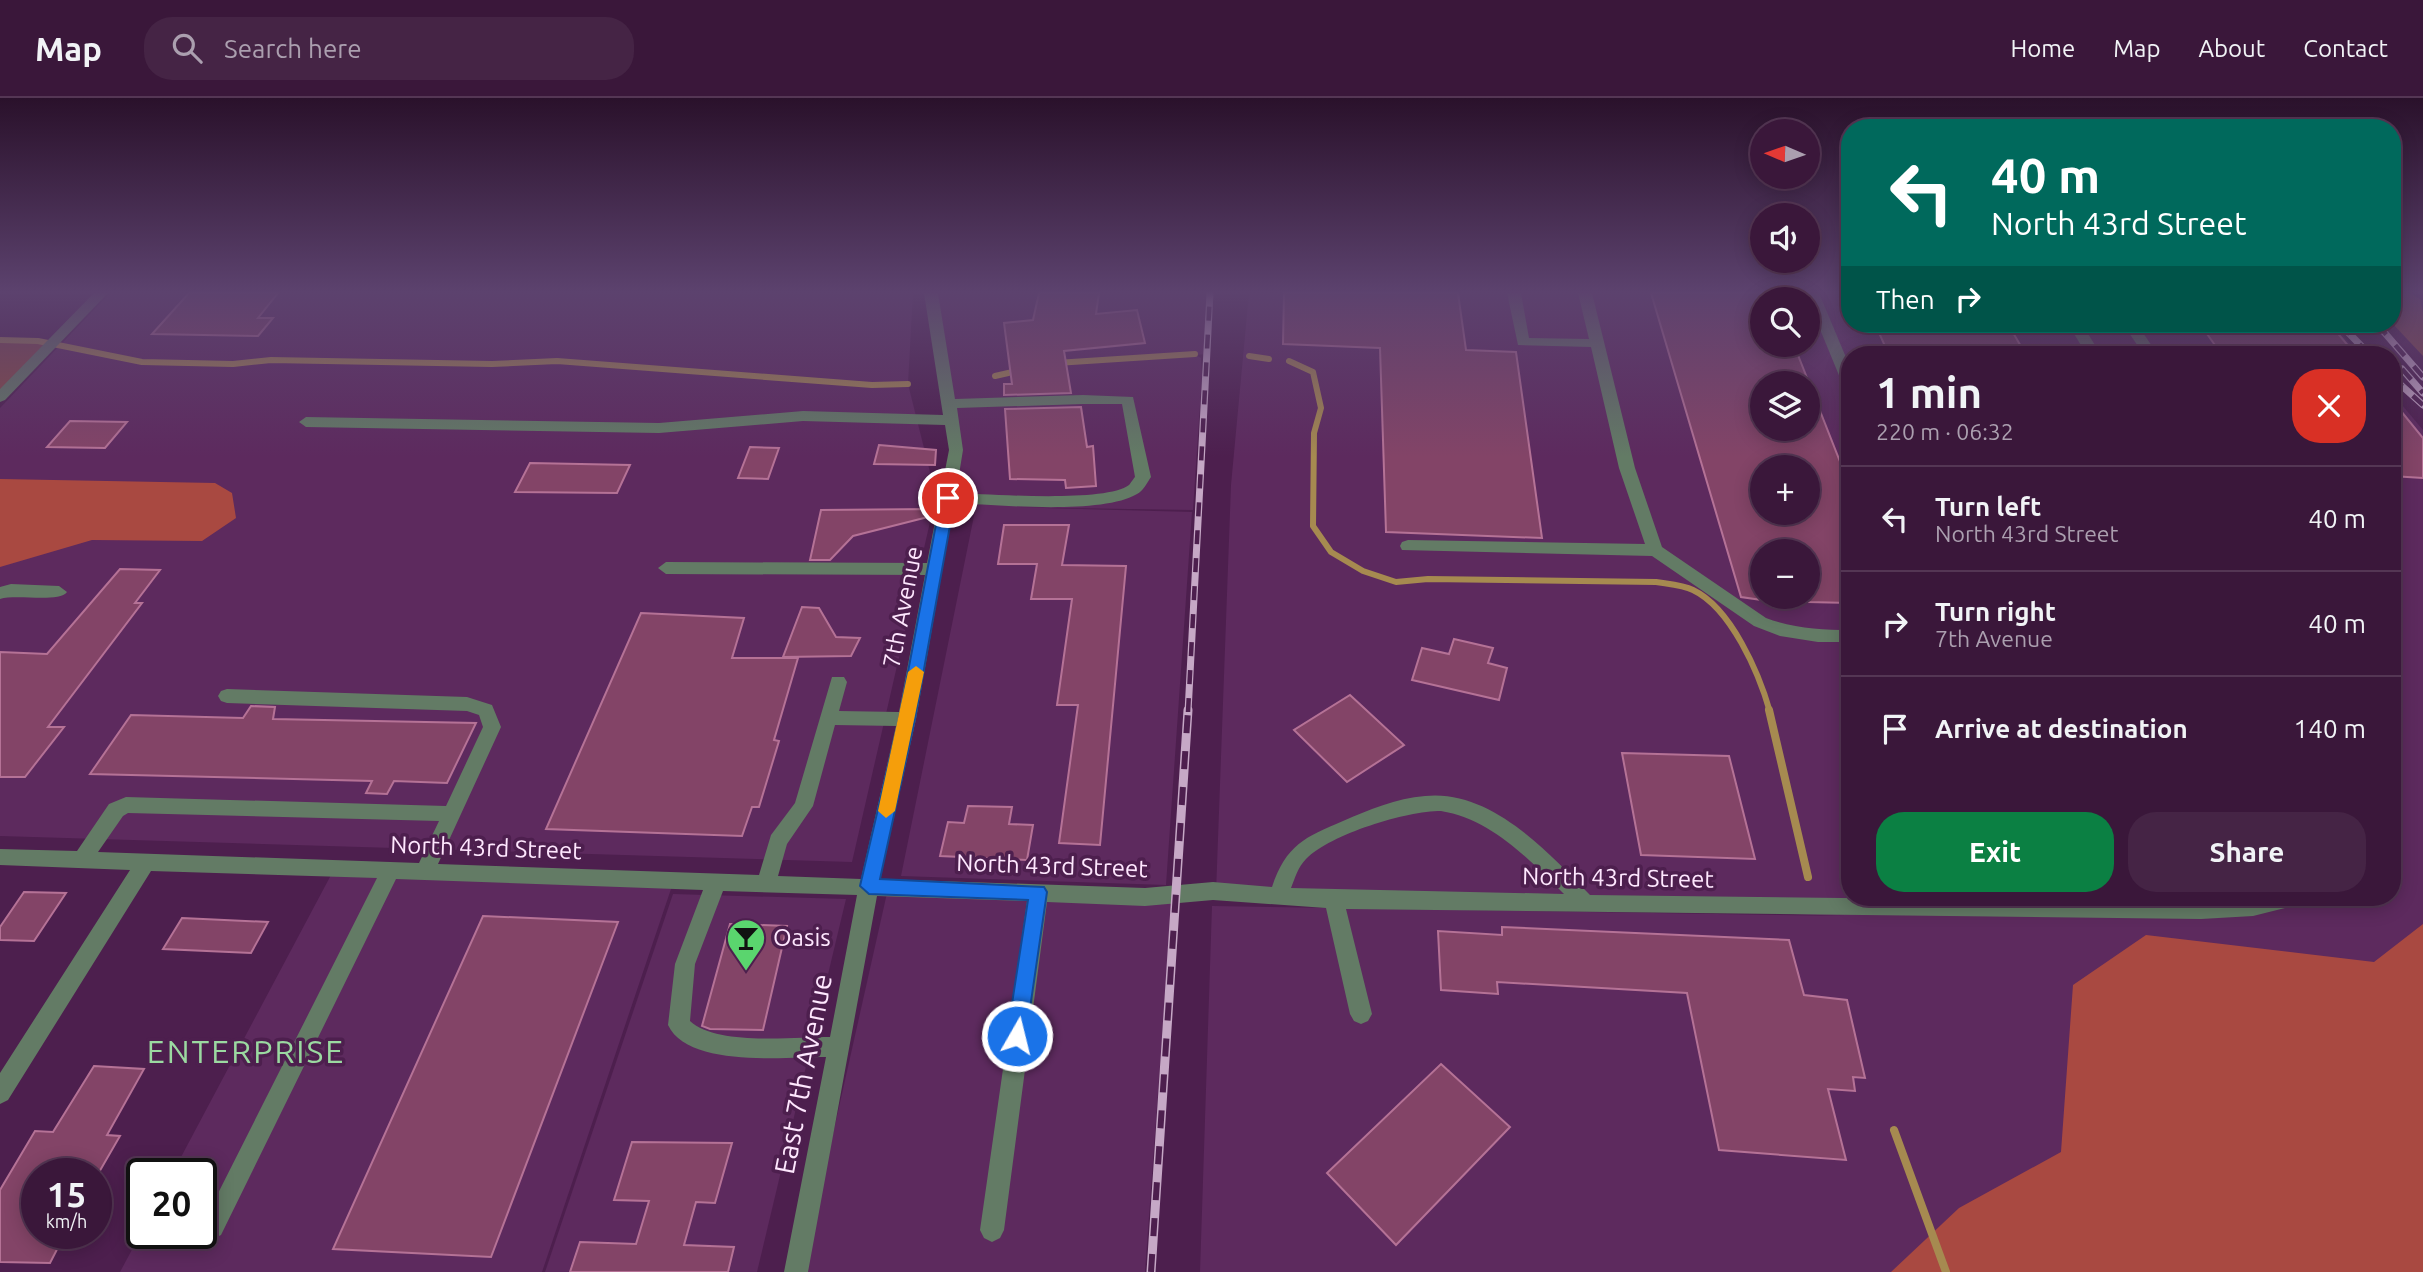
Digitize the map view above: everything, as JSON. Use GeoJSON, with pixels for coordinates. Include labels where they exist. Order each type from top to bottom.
{"type":"FeatureCollection","features":[{"type":"Feature","properties":{"kind":"street"},"geometry":{"type":"LineString","coordinates":[[0,397],[47,348]]}},
{"type":"Feature","properties":{"kind":"street","name":"7th Avenue"},"geometry":{"type":"LineString","coordinates":[[869,886],[907,719],[956,450],[940,348]]}},
{"type":"Feature","properties":{"kind":"street"},"geometry":{"type":"LineString","coordinates":[[1598,348],[1627,468],[1655,550]]}},
{"type":"Feature","properties":{"kind":"street"},"geometry":{"type":"LineString","coordinates":[[306,422],[659,428],[803,416],[950,412],[1077,397],[1128,400],[1143,477],[1133,490],[1091,498],[1048,500],[948,498]]}},
{"type":"Feature","properties":{"kind":"street"},"geometry":{"type":"LineString","coordinates":[[1408,546],[1655,550],[1760,622],[1780,630],[1818,636],[1841,636]]}},
{"type":"Feature","properties":{"kind":"street"},"geometry":{"type":"LineString","coordinates":[[666,568],[936,569]]}},
{"type":"Feature","properties":{"kind":"street"},"geometry":{"type":"LineString","coordinates":[[0,593],[11,590],[59,592]]}},
{"type":"Feature","properties":{"kind":"street"},"geometry":{"type":"LineString","coordinates":[[766,884],[778,841],[804,806],[838,682]]}},
{"type":"Feature","properties":{"kind":"street"},"geometry":{"type":"LineString","coordinates":[[227,696],[467,704],[486,710],[492,727],[425,872]]}},
{"type":"Feature","properties":{"kind":"street"},"geometry":{"type":"LineString","coordinates":[[828,718],[907,719]]}},
{"type":"Feature","properties":{"kind":"street"},"geometry":{"type":"LineString","coordinates":[[82,860],[116,810],[126,805],[453,814]]}},
{"type":"Feature","properties":{"kind":"street"},"geometry":{"type":"LineString","coordinates":[[1279,896],[1291,860],[1306,845],[1374,816],[1415,805],[1453,805],[1491,821],[1551,869],[1586,904]]}},
{"type":"Feature","properties":{"kind":"street","name":"North 43rd Street"},"geometry":{"type":"LineString","coordinates":[[0,857],[1145,897],[1213,891],[1334,900],[1586,904],[1841,903]]}},
{"type":"Feature","properties":{"kind":"street"},"geometry":{"type":"LineString","coordinates":[[0,1093],[146,862]]}},
{"type":"Feature","properties":{"kind":"street"},"geometry":{"type":"LineString","coordinates":[[217,1221],[391,870]]}},
{"type":"Feature","properties":{"kind":"street"},"geometry":{"type":"LineString","coordinates":[[716,882],[685,964],[679,1025],[694,1040],[726,1046],[839,1047]]}},
{"type":"Feature","properties":{"kind":"street","name":"East 7th Avenue"},"geometry":{"type":"LineString","coordinates":[[796,1272],[869,886]]}},
{"type":"Feature","properties":{"kind":"street"},"geometry":{"type":"LineString","coordinates":[[992,1230],[1038,892]]}},
{"type":"Feature","properties":{"kind":"street"},"geometry":{"type":"LineString","coordinates":[[1334,900],[1361,1014]]}},
{"type":"Feature","properties":{"kind":"street","name":"North 43rd Street"},"geometry":{"type":"LineString","coordinates":[[2013,906],[2103,910],[2237,906]]}},
{"type":"Feature","properties":{"kind":"shaded area"},"geometry":{"type":"Polygon","coordinates":[[[0,348],[42,348],[0,393],[0,348]]]}},
{"type":"Feature","properties":{"kind":"shaded area"},"geometry":{"type":"Polygon","coordinates":[[[58,348],[910,348],[908,384],[936,496],[852,862],[0,836],[0,408],[58,348]]]}},
{"type":"Feature","properties":{"kind":"shaded area"},"geometry":{"type":"Polygon","coordinates":[[[943,348],[1206,348],[1206,354],[1196,355],[1201,358],[1202,375],[1193,510],[1008,507],[1192,512],[1166,885],[901,876],[976,506],[950,505],[956,445],[943,348]]]}},
{"type":"Feature","properties":{"kind":"shaded area"},"geometry":{"type":"Polygon","coordinates":[[[1244,348],[1750,348],[1750,357],[1820,357],[1820,348],[1841,348],[1841,906],[2401,906],[2401,404],[2423,430],[2423,1017],[2100,1272],[1200,1272],[1212,906],[1846,916],[1216,893],[1231,485],[1244,348]]]}},
{"type":"Feature","properties":{"kind":"shaded area"},"geometry":{"type":"Polygon","coordinates":[[[2415,348],[2423,348],[2423,356],[2415,348]]]}},
{"type":"Feature","properties":{"kind":"shaded area"},"geometry":{"type":"Polygon","coordinates":[[[0,479],[215,483],[232,493],[236,518],[202,541],[92,540],[0,567],[0,479]]]}},
{"type":"Feature","properties":{"kind":"shaded area"},"geometry":{"type":"Polygon","coordinates":[[[331,875],[672,886],[542,1272],[120,1272],[132,1249],[217,1249],[217,1158],[181,1158],[331,875]]]}},
{"type":"Feature","properties":{"kind":"shaded area"},"geometry":{"type":"Polygon","coordinates":[[[887,893],[1172,899],[1145,1272],[802,1272],[887,893]]]}},
{"type":"Feature","properties":{"kind":"shaded area"},"geometry":{"type":"Polygon","coordinates":[[[673,894],[846,899],[757,1272],[545,1272],[673,894]]]}},
{"type":"Feature","properties":{"kind":"shaded area"},"geometry":{"type":"Polygon","coordinates":[[[2423,924],[2423,1272],[1891,1272],[1959,1208],[2061,1152],[2073,985],[2146,935],[2374,962],[2423,924]]]}},
{"type":"Feature","properties":{"kind":"building"},"geometry":{"type":"Polygon","coordinates":[[[1007,348],[1097,348],[1064,351],[1071,393],[1004,395],[1004,384],[1012,384],[1007,348]]]}},
{"type":"Feature","properties":{"kind":"building"},"geometry":{"type":"Polygon","coordinates":[[[1375,348],[1466,348],[1466,350],[1516,352],[1542,538],[1386,532],[1380,348],[1375,348]]]}},
{"type":"Feature","properties":{"kind":"building"},"geometry":{"type":"Polygon","coordinates":[[[1667,348],[1750,348],[1750,357],[1799,357],[1804,371],[1750,371],[1750,441],[1820,441],[1820,411],[1841,464],[1841,603],[1820,602],[1820,539],[1750,539],[1750,598],[1741,597],[1667,348]]]}},
{"type":"Feature","properties":{"kind":"building"},"geometry":{"type":"Polygon","coordinates":[[[1081,407],[1087,447],[1093,446],[1096,486],[1066,488],[1065,480],[1010,479],[1005,409],[1081,407]]]}},
{"type":"Feature","properties":{"kind":"building"},"geometry":{"type":"Polygon","coordinates":[[[2401,411],[2423,438],[2423,478],[2401,477],[2401,411]]]}},
{"type":"Feature","properties":{"kind":"building"},"geometry":{"type":"Polygon","coordinates":[[[70,421],[127,422],[105,448],[47,447],[70,421]]]}},
{"type":"Feature","properties":{"kind":"building"},"geometry":{"type":"Polygon","coordinates":[[[879,445],[936,450],[935,465],[874,464],[879,445]]]}},
{"type":"Feature","properties":{"kind":"building"},"geometry":{"type":"Polygon","coordinates":[[[750,447],[779,448],[768,479],[738,478],[750,447]]]}},
{"type":"Feature","properties":{"kind":"building"},"geometry":{"type":"Polygon","coordinates":[[[530,463],[630,465],[617,493],[515,492],[530,463]]]}},
{"type":"Feature","properties":{"kind":"building"},"geometry":{"type":"Polygon","coordinates":[[[931,509],[932,516],[853,536],[830,560],[810,560],[821,510],[931,509]]]}},
{"type":"Feature","properties":{"kind":"building"},"geometry":{"type":"Polygon","coordinates":[[[1004,525],[1069,525],[1062,565],[1126,566],[1100,845],[1059,843],[1078,705],[1057,705],[1072,599],[1031,599],[1037,564],[998,564],[1004,525]]]}},
{"type":"Feature","properties":{"kind":"building"},"geometry":{"type":"Polygon","coordinates":[[[120,569],[160,570],[135,603],[142,603],[48,727],[64,727],[25,777],[0,777],[0,652],[47,654],[120,569]]]}},
{"type":"Feature","properties":{"kind":"building"},"geometry":{"type":"Polygon","coordinates":[[[802,607],[819,608],[836,637],[860,638],[851,656],[783,657],[802,607]]]}},
{"type":"Feature","properties":{"kind":"building"},"geometry":{"type":"Polygon","coordinates":[[[641,613],[744,618],[732,658],[798,658],[774,740],[779,741],[759,807],[752,807],[742,836],[546,829],[641,613]]]}},
{"type":"Feature","properties":{"kind":"building"},"geometry":{"type":"Polygon","coordinates":[[[1454,639],[1493,648],[1488,663],[1507,668],[1499,700],[1412,680],[1422,648],[1449,654],[1454,639]]]}},
{"type":"Feature","properties":{"kind":"building"},"geometry":{"type":"Polygon","coordinates":[[[1350,695],[1404,745],[1347,782],[1294,730],[1350,695]]]}},
{"type":"Feature","properties":{"kind":"building"},"geometry":{"type":"Polygon","coordinates":[[[251,706],[275,707],[273,719],[476,723],[447,783],[394,781],[387,794],[366,793],[372,781],[90,774],[131,715],[243,718],[251,706]]]}},
{"type":"Feature","properties":{"kind":"building"},"geometry":{"type":"Polygon","coordinates":[[[1622,753],[1729,756],[1755,859],[1641,855],[1622,753]]]}},
{"type":"Feature","properties":{"kind":"building"},"geometry":{"type":"Polygon","coordinates":[[[968,806],[1012,807],[1009,824],[1033,825],[1027,860],[940,856],[948,822],[964,823],[968,806]]]}},
{"type":"Feature","properties":{"kind":"building"},"geometry":{"type":"Polygon","coordinates":[[[24,892],[66,893],[34,941],[0,940],[0,927],[24,892]]]}},
{"type":"Feature","properties":{"kind":"building"},"geometry":{"type":"Polygon","coordinates":[[[483,916],[618,922],[491,1257],[333,1249],[483,916]]]}},
{"type":"Feature","properties":{"kind":"building"},"geometry":{"type":"Polygon","coordinates":[[[182,918],[268,922],[251,953],[163,949],[182,918]]]}},
{"type":"Feature","properties":{"kind":"building"},"geometry":{"type":"Polygon","coordinates":[[[730,924],[787,926],[763,1030],[710,1029],[702,1026],[730,924]]]}},
{"type":"Feature","properties":{"kind":"building"},"geometry":{"type":"Polygon","coordinates":[[[1502,927],[1789,940],[1804,995],[1847,1000],[1865,1078],[1853,1077],[1855,1091],[1828,1089],[1846,1160],[1719,1150],[1687,993],[1497,982],[1498,994],[1441,990],[1438,931],[1502,935],[1502,927]]]}},
{"type":"Feature","properties":{"kind":"building"},"geometry":{"type":"Polygon","coordinates":[[[1441,1064],[1510,1127],[1396,1245],[1327,1173],[1441,1064]]]}},
{"type":"Feature","properties":{"kind":"building"},"geometry":{"type":"Polygon","coordinates":[[[94,1066],[144,1069],[107,1135],[120,1136],[107,1158],[21,1158],[21,1249],[57,1249],[50,1263],[0,1262],[0,1190],[35,1131],[53,1132],[94,1066]]]}},
{"type":"Feature","properties":{"kind":"building"},"geometry":{"type":"Polygon","coordinates":[[[632,1142],[732,1143],[715,1203],[696,1202],[684,1245],[734,1247],[728,1272],[570,1272],[580,1242],[636,1244],[649,1201],[614,1200],[632,1142]]]}},
{"type":"Feature","properties":{"kind":"waterway"},"geometry":{"type":"LineString","coordinates":[[72,348],[142,362],[233,364],[271,360],[492,364],[557,361],[872,385],[908,384]]}},
{"type":"Feature","properties":{"kind":"waterway"},"geometry":{"type":"LineString","coordinates":[[1056,363],[1195,354]]}},
{"type":"Feature","properties":{"kind":"waterway"},"geometry":{"type":"LineString","coordinates":[[1249,356],[1269,359]]}},
{"type":"Feature","properties":{"kind":"waterway"},"geometry":{"type":"LineString","coordinates":[[1289,361],[1313,372],[1321,408],[1314,433],[1313,526],[1331,552],[1363,571],[1396,582],[1428,579],[1656,582],[1689,588],[1707,599],[1731,626],[1751,661],[1770,712]]}},
{"type":"Feature","properties":{"kind":"waterway"},"geometry":{"type":"LineString","coordinates":[[995,376],[1017,371]]}},
{"type":"Feature","properties":{"kind":"waterway"},"geometry":{"type":"LineString","coordinates":[[1769,710],[1808,877]]}},
{"type":"Feature","properties":{"kind":"waterway"},"geometry":{"type":"LineString","coordinates":[[1894,1130],[1946,1272]]}},
{"type":"Feature","properties":{"kind":"railway"},"geometry":{"type":"LineString","coordinates":[[1188,712],[1207,348]]}},
{"type":"Feature","properties":{"kind":"railway"},"geometry":{"type":"LineString","coordinates":[[2401,352],[2423,377]]}},
{"type":"Feature","properties":{"kind":"railway"},"geometry":{"type":"LineString","coordinates":[[2402,369],[2423,393]]}},
{"type":"Feature","properties":{"kind":"railway"},"geometry":{"type":"LineString","coordinates":[[2401,385],[2423,405]]}},
{"type":"Feature","properties":{"kind":"railway"},"geometry":{"type":"LineString","coordinates":[[1151,1272],[1188,710]]}},
{"type":"Feature","properties":{"kind":"slow traffic"},"geometry":{"type":"LineString","coordinates":[[886,811],[916,672]]}},
{"type":"Feature","properties":{"kind":"place","name":"Oasis"},"geometry":{"type":"Point","coordinates":[746,972]}},
{"type":"Feature","properties":{"kind":"district","name":"ENTERPRISE"},"geometry":{"type":"Point","coordinates":[246,1052]}},
{"type":"Feature","properties":{"kind":"route"},"geometry":{"type":"LineString","coordinates":[[948,498],[907,719],[869,886],[1038,892],[1017,1036]]}}]}
